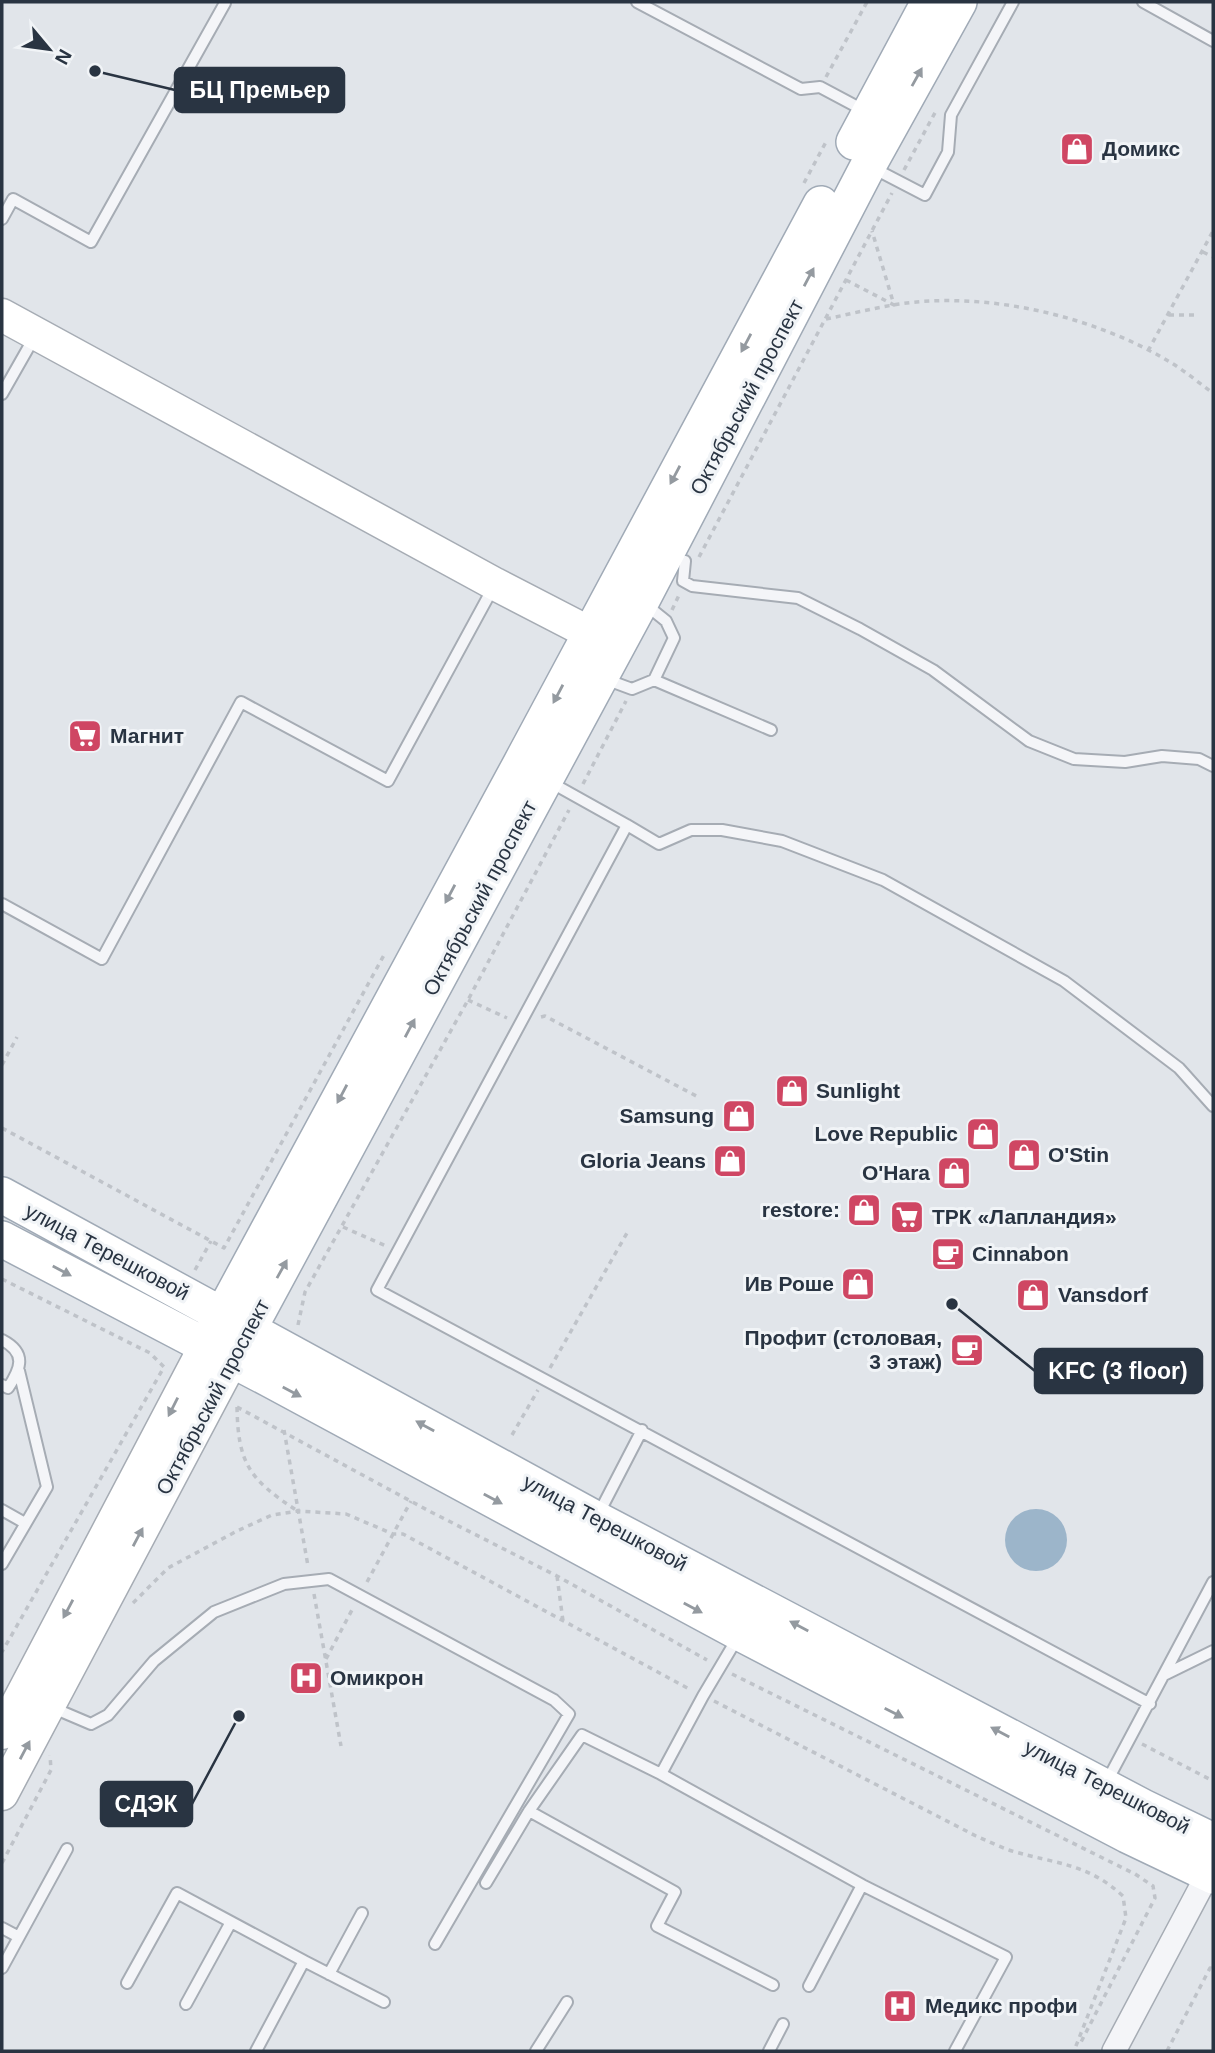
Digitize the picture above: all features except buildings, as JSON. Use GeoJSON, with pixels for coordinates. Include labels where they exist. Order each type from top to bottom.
{"type":"FeatureCollection","features":[{"type":"Feature","properties":{"kind":"main road","name":"Октябрьский проспект"},"geometry":{"type":"LineString","coordinates":[[2,1733],[236,1322],[533,772],[603,640],[869,113],[929,2]]}},
{"type":"Feature","properties":{"kind":"main road","name":"Октябрьский проспект"},"geometry":{"type":"LineString","coordinates":[[533,772],[599,677],[603,640],[671,576],[883,173],[959,2]]}},
{"type":"Feature","properties":{"kind":"main road"},"geometry":{"type":"LineString","coordinates":[[2,315],[495,584],[603,640]]}},
{"type":"Feature","properties":{"kind":"main road","name":"улица Терешковой"},"geometry":{"type":"LineString","coordinates":[[2,1195],[596,1519],[1104,1787],[1212,1863]]}},
{"type":"Feature","properties":{"kind":"main road","name":"улица Терешковой"},"geometry":{"type":"LineString","coordinates":[[2,1238],[740,1633],[1127,1835],[1212,1863]]}},
{"type":"Feature","properties":{"kind":"main road","name":"Октябрьский проспект"},"geometry":{"type":"LineString","coordinates":[[2,1794],[49,1706],[218,1353]]}},
{"type":"Feature","properties":{"kind":"street"},"geometry":{"type":"LineString","coordinates":[[1114,2051],[1212,1863]]}},
{"type":"Feature","properties":{"kind":"lane"},"geometry":{"type":"LineString","coordinates":[[637,2],[801,89],[820,87],[869,113]]}},
{"type":"Feature","properties":{"kind":"lane"},"geometry":{"type":"LineString","coordinates":[[883,173],[925,195],[948,152],[951,115],[1013,2]]}},
{"type":"Feature","properties":{"kind":"lane"},"geometry":{"type":"LineString","coordinates":[[1143,2],[1213,41]]}},
{"type":"Feature","properties":{"kind":"lane"},"geometry":{"type":"LineString","coordinates":[[2,192],[91,242],[225,3]]}},
{"type":"Feature","properties":{"kind":"lane"},"geometry":{"type":"LineString","coordinates":[[2,219],[13,198]]}},
{"type":"Feature","properties":{"kind":"lane"},"geometry":{"type":"LineString","coordinates":[[2,394],[36,334]]}},
{"type":"Feature","properties":{"kind":"lane"},"geometry":{"type":"LineString","coordinates":[[599,677],[632,689],[654,680],[674,638],[666,621],[671,576],[691,586],[798,598],[933,670],[1029,741],[1073,759],[1125,762],[1163,756],[1199,759],[1213,766]]}},
{"type":"Feature","properties":{"kind":"lane"},"geometry":{"type":"LineString","coordinates":[[2,904],[102,959],[241,702],[388,781],[495,584]]}},
{"type":"Feature","properties":{"kind":"lane"},"geometry":{"type":"LineString","coordinates":[[654,680],[771,730]]}},
{"type":"Feature","properties":{"kind":"lane"},"geometry":{"type":"LineString","coordinates":[[533,772],[659,844],[691,830],[722,830],[782,841],[883,880],[1064,981],[1179,1068],[1213,1106]]}},
{"type":"Feature","properties":{"kind":"lane"},"geometry":{"type":"LineString","coordinates":[[627,825],[377,1290],[1150,1704]]}},
{"type":"Feature","properties":{"kind":"lane"},"geometry":{"type":"LineString","coordinates":[[2,1339],[12,1345],[19,1355],[19,1371],[47,1487],[2,1564]]}},
{"type":"Feature","properties":{"kind":"lane"},"geometry":{"type":"LineString","coordinates":[[2,1385],[8,1388],[19,1371]]}},
{"type":"Feature","properties":{"kind":"lane"},"geometry":{"type":"LineString","coordinates":[[596,1519],[642,1430]]}},
{"type":"Feature","properties":{"kind":"lane"},"geometry":{"type":"LineString","coordinates":[[2,1510],[25,1523]]}},
{"type":"Feature","properties":{"kind":"lane"},"geometry":{"type":"LineString","coordinates":[[49,1706],[90,1724],[108,1715],[154,1661],[214,1612],[284,1584],[328,1579],[554,1700],[569,1714],[435,1944]]}},
{"type":"Feature","properties":{"kind":"lane"},"geometry":{"type":"LineString","coordinates":[[1104,1787],[1213,1582]]}},
{"type":"Feature","properties":{"kind":"lane"},"geometry":{"type":"LineString","coordinates":[[661,1774],[740,1633]]}},
{"type":"Feature","properties":{"kind":"lane"},"geometry":{"type":"LineString","coordinates":[[1164,1675],[1213,1651]]}},
{"type":"Feature","properties":{"kind":"lane"},"geometry":{"type":"LineString","coordinates":[[486,1883],[529,1811],[582,1735],[661,1774],[862,1885],[1006,1957],[956,2051]]}},
{"type":"Feature","properties":{"kind":"lane"},"geometry":{"type":"LineString","coordinates":[[529,1811],[675,1892],[657,1926],[773,1985]]}},
{"type":"Feature","properties":{"kind":"lane"},"geometry":{"type":"LineString","coordinates":[[2,1968],[67,1849]]}},
{"type":"Feature","properties":{"kind":"lane"},"geometry":{"type":"LineString","coordinates":[[809,1986],[862,1885]]}},
{"type":"Feature","properties":{"kind":"lane"},"geometry":{"type":"LineString","coordinates":[[127,1983],[177,1893],[384,2002]]}},
{"type":"Feature","properties":{"kind":"lane"},"geometry":{"type":"LineString","coordinates":[[328,1974],[362,1913]]}},
{"type":"Feature","properties":{"kind":"lane"},"geometry":{"type":"LineString","coordinates":[[186,2004],[231,1922]]}},
{"type":"Feature","properties":{"kind":"lane"},"geometry":{"type":"LineString","coordinates":[[2,1928],[19,1937]]}},
{"type":"Feature","properties":{"kind":"lane"},"geometry":{"type":"LineString","coordinates":[[256,2051],[304,1961]]}},
{"type":"Feature","properties":{"kind":"lane"},"geometry":{"type":"LineString","coordinates":[[536,2051],[568,2001]]}},
{"type":"Feature","properties":{"kind":"lane"},"geometry":{"type":"LineString","coordinates":[[769,2051],[783,2024]]}},
{"type":"Feature","properties":{"kind":"path"},"geometry":{"type":"LineString","coordinates":[[820,87],[867,2]]}},
{"type":"Feature","properties":{"kind":"path"},"geometry":{"type":"LineString","coordinates":[[671,576],[826,319],[872,230],[883,173],[937,109]]}},
{"type":"Feature","properties":{"kind":"path"},"geometry":{"type":"LineString","coordinates":[[872,230],[894,305]]}},
{"type":"Feature","properties":{"kind":"path"},"geometry":{"type":"LineString","coordinates":[[1148,351],[1213,231]]}},
{"type":"Feature","properties":{"kind":"path"},"geometry":{"type":"LineString","coordinates":[[1202,251],[1213,257]]}},
{"type":"Feature","properties":{"kind":"path"},"geometry":{"type":"LineString","coordinates":[[846,280],[894,305]]}},
{"type":"Feature","properties":{"kind":"path"},"geometry":{"type":"LineString","coordinates":[[826,319],[894,305],[964,301],[1039,310],[1119,336],[1171,362],[1213,393]]}},
{"type":"Feature","properties":{"kind":"path"},"geometry":{"type":"LineString","coordinates":[[1168,315],[1198,315]]}},
{"type":"Feature","properties":{"kind":"path"},"geometry":{"type":"LineString","coordinates":[[468,1000],[519,1023],[545,1016],[700,1098]]}},
{"type":"Feature","properties":{"kind":"path"},"geometry":{"type":"LineString","coordinates":[[296,1334],[305,1292],[456,1021]]}},
{"type":"Feature","properties":{"kind":"path"},"geometry":{"type":"LineString","coordinates":[[2,1065],[17,1037]]}},
{"type":"Feature","properties":{"kind":"path"},"geometry":{"type":"LineString","coordinates":[[2,1128],[223,1248]]}},
{"type":"Feature","properties":{"kind":"path"},"geometry":{"type":"LineString","coordinates":[[343,1227],[397,1251]]}},
{"type":"Feature","properties":{"kind":"path"},"geometry":{"type":"LineString","coordinates":[[512,1435],[627,1233]]}},
{"type":"Feature","properties":{"kind":"path"},"geometry":{"type":"LineString","coordinates":[[194,1272],[211,1241]]}},
{"type":"Feature","properties":{"kind":"path"},"geometry":{"type":"LineString","coordinates":[[2,1279],[149,1353],[164,1367],[2,1652]]}},
{"type":"Feature","properties":{"kind":"path"},"geometry":{"type":"LineString","coordinates":[[252,1414],[237,1407],[238,1437],[250,1472],[276,1497],[298,1511]]}},
{"type":"Feature","properties":{"kind":"path"},"geometry":{"type":"LineString","coordinates":[[326,1659],[411,1501]]}},
{"type":"Feature","properties":{"kind":"path"},"geometry":{"type":"LineString","coordinates":[[127,1611],[168,1568],[272,1515],[298,1511],[345,1514],[393,1534],[403,1534],[703,1696],[976,1836],[1010,1850],[1082,1869],[1113,1887],[1124,1896],[1126,1918],[1075,2051]]}},
{"type":"Feature","properties":{"kind":"path"},"geometry":{"type":"LineString","coordinates":[[557,1576],[563,1621]]}},
{"type":"Feature","properties":{"kind":"path"},"geometry":{"type":"LineString","coordinates":[[1130,1739],[1213,1781]]}},
{"type":"Feature","properties":{"kind":"path"},"geometry":{"type":"LineString","coordinates":[[1075,2051],[1140,1926]]}},
{"type":"Feature","properties":{"kind":"path"},"geometry":{"type":"LineString","coordinates":[[1167,2051],[1210,1968],[1213,1969]]}},
{"type":"Feature","properties":{"kind":"water"},"geometry":{"type":"Polygon","coordinates":[[[1036,1509],[1048,1511],[1058,1518],[1065,1528],[1065,1552],[1058,1562],[1048,1569],[1036,1571],[1024,1569],[1014,1562],[1007,1552],[1005,1540],[1007,1528],[1014,1518],[1024,1511],[1036,1509]]]}},
{"type":"Feature","properties":{"kind":"place","name":"БЦ Премьер"},"geometry":{"type":"Point","coordinates":[95,71]}},
{"type":"Feature","properties":{"kind":"place","name":"Домикс"},"geometry":{"type":"Point","coordinates":[1077,149]}},
{"type":"Feature","properties":{"kind":"place","name":"Магнит"},"geometry":{"type":"Point","coordinates":[85,736]}},
{"type":"Feature","properties":{"kind":"place","name":"Sunlight"},"geometry":{"type":"Point","coordinates":[792,1091]}},
{"type":"Feature","properties":{"kind":"place","name":"Samsung"},"geometry":{"type":"Point","coordinates":[739,1116]}},
{"type":"Feature","properties":{"kind":"place","name":"Love Republic"},"geometry":{"type":"Point","coordinates":[983,1134]}},
{"type":"Feature","properties":{"kind":"place","name":"O'Stin"},"geometry":{"type":"Point","coordinates":[1024,1155]}},
{"type":"Feature","properties":{"kind":"place","name":"Gloria Jeans"},"geometry":{"type":"Point","coordinates":[730,1161]}},
{"type":"Feature","properties":{"kind":"place","name":"O'Hara"},"geometry":{"type":"Point","coordinates":[954,1173]}},
{"type":"Feature","properties":{"kind":"place","name":"restore:"},"geometry":{"type":"Point","coordinates":[864,1210]}},
{"type":"Feature","properties":{"kind":"place","name":"ТРК «Лапландия»"},"geometry":{"type":"Point","coordinates":[907,1217]}},
{"type":"Feature","properties":{"kind":"place","name":"Cinnabon"},"geometry":{"type":"Point","coordinates":[948,1254]}},
{"type":"Feature","properties":{"kind":"place","name":"Ив Роше"},"geometry":{"type":"Point","coordinates":[858,1284]}},
{"type":"Feature","properties":{"kind":"place","name":"Vansdorf"},"geometry":{"type":"Point","coordinates":[1033,1295]}},
{"type":"Feature","properties":{"kind":"place","name":"KFC (3 floor)"},"geometry":{"type":"Point","coordinates":[952,1304]}},
{"type":"Feature","properties":{"kind":"place","name":"Профит (столовая, 3 этаж)"},"geometry":{"type":"Point","coordinates":[967,1350]}},
{"type":"Feature","properties":{"kind":"place","name":"Омикрон"},"geometry":{"type":"Point","coordinates":[306,1678]}},
{"type":"Feature","properties":{"kind":"place","name":"СДЭК"},"geometry":{"type":"Point","coordinates":[239,1716]}},
{"type":"Feature","properties":{"kind":"place","name":"Медикс профи"},"geometry":{"type":"Point","coordinates":[900,2006]}}]}
